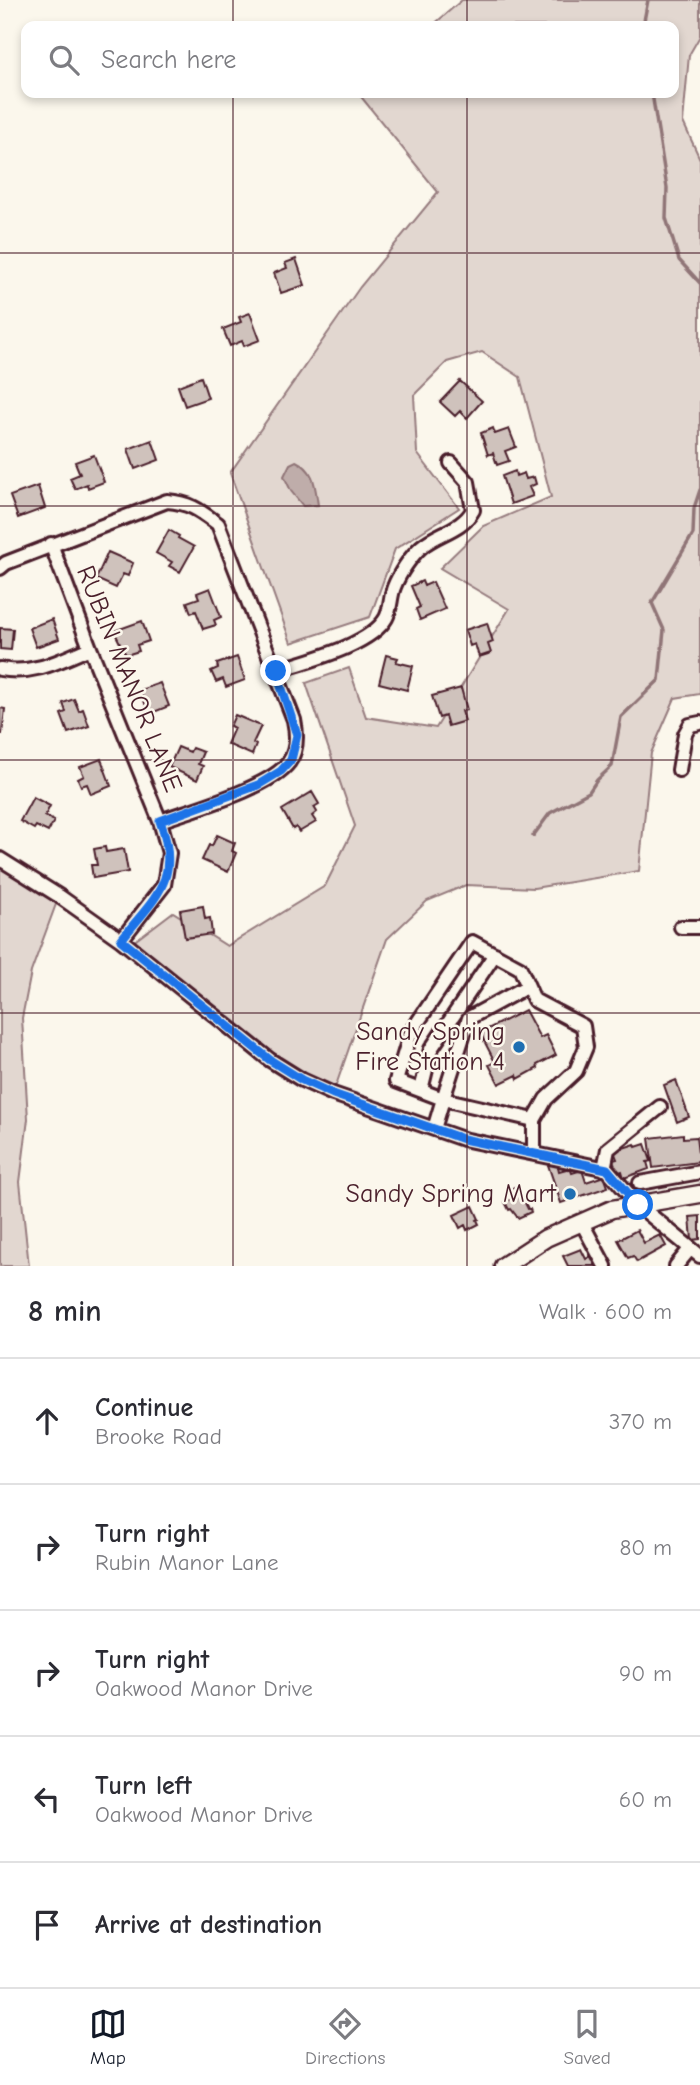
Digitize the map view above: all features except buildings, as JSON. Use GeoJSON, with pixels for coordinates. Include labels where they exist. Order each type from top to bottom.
{"type":"FeatureCollection","features":[{"type":"Feature","properties":{"kind":"main road"},"geometry":{"type":"LineString","coordinates":[[503,1266],[524,1260],[546,1238],[612,1209],[700,1194]]}},
{"type":"Feature","properties":{"kind":"street"},"geometry":{"type":"LineString","coordinates":[[276,671],[356,643],[376,631],[386,617],[394,585],[410,561],[422,547],[460,525],[473,510],[468,482],[451,463]]}},
{"type":"Feature","properties":{"kind":"street"},"geometry":{"type":"LineString","coordinates":[[0,568],[51,544],[167,501],[185,502],[218,524],[276,671],[297,735],[291,760],[281,771],[258,785],[160,821]]}},
{"type":"Feature","properties":{"kind":"street","name":"RUBIN MANOR LANE"},"geometry":{"type":"LineString","coordinates":[[51,544],[160,821],[169,853],[164,885],[121,940]]}},
{"type":"Feature","properties":{"kind":"street"},"geometry":{"type":"LineString","coordinates":[[0,669],[35,670],[90,648]]}},
{"type":"Feature","properties":{"kind":"street"},"geometry":{"type":"LineString","coordinates":[[679,770],[685,734],[690,725],[700,723]]}},
{"type":"Feature","properties":{"kind":"street"},"geometry":{"type":"LineString","coordinates":[[0,859],[121,940],[270,1060],[302,1080],[333,1094],[463,1139],[604,1168],[623,1185],[638,1205],[695,1252],[676,1266]]}},
{"type":"Feature","properties":{"kind":"street"},"geometry":{"type":"LineString","coordinates":[[681,927],[700,927]]}},
{"type":"Feature","properties":{"kind":"street"},"geometry":{"type":"LineString","coordinates":[[534,1120],[443,1098],[396,1081],[411,1032],[472,942],[520,968],[534,1000],[583,1026],[586,1047],[576,1071],[546,1098],[534,1120],[534,1154]]}},
{"type":"Feature","properties":{"kind":"street"},"geometry":{"type":"LineString","coordinates":[[421,1090],[431,1049],[495,954]]}},
{"type":"Feature","properties":{"kind":"street"},"geometry":{"type":"LineString","coordinates":[[434,1129],[469,1018],[528,986]]}},
{"type":"Feature","properties":{"kind":"street"},"geometry":{"type":"LineString","coordinates":[[604,1168],[608,1149],[660,1107]]}},
{"type":"Feature","properties":{"kind":"street"},"geometry":{"type":"LineString","coordinates":[[640,1183],[700,1172]]}},
{"type":"Feature","properties":{"kind":"street"},"geometry":{"type":"LineString","coordinates":[[582,1223],[605,1266]]}},
{"type":"Feature","properties":{"kind":"shaded area"},"geometry":{"type":"Polygon","coordinates":[[[462,0],[700,0],[700,36],[689,55],[683,122],[700,159],[700,694],[675,698],[651,753],[639,871],[534,888],[466,885],[427,901],[387,939],[333,1094],[301,1080],[128,946],[173,912],[227,946],[325,886],[355,826],[306,683],[349,668],[366,717],[436,728],[509,609],[440,568],[483,526],[551,497],[520,377],[482,352],[447,362],[414,395],[417,453],[459,508],[395,549],[370,617],[291,643],[230,473],[360,287],[438,192],[362,98],[679,98],[679,21],[438,21],[462,0]]]}},
{"type":"Feature","properties":{"kind":"shaded area"},"geometry":{"type":"Polygon","coordinates":[[[296,461],[311,474],[318,505],[303,506],[291,491],[284,476],[290,464],[296,461]]]}},
{"type":"Feature","properties":{"kind":"shaded area"},"geometry":{"type":"Polygon","coordinates":[[[0,860],[59,896],[31,972],[22,1018],[28,1119],[20,1182],[29,1266],[0,1266],[0,860]]]}},
{"type":"Feature","properties":{"kind":"waterway"},"geometry":{"type":"LineString","coordinates":[[644,21],[648,0]]}},
{"type":"Feature","properties":{"kind":"waterway"},"geometry":{"type":"LineString","coordinates":[[653,98],[667,188],[666,218],[679,260],[700,283]]}},
{"type":"Feature","properties":{"kind":"waterway"},"geometry":{"type":"LineString","coordinates":[[533,836],[550,813],[589,792],[612,766],[621,717],[659,680],[664,630],[652,603],[693,534],[694,508],[700,490]]}},
{"type":"Feature","properties":{"kind":"place","name":"Sandy Spring Fire Station 4"},"geometry":{"type":"Point","coordinates":[519,1047]}},
{"type":"Feature","properties":{"kind":"place","name":"Sandy Spring Mart"},"geometry":{"type":"Point","coordinates":[570,1194]}},
{"type":"Feature","properties":{"kind":"route"},"geometry":{"type":"LineString","coordinates":[[276,671],[297,735],[291,760],[281,771],[258,785],[160,821],[169,853],[169,867],[164,885],[121,940],[270,1060],[302,1080],[333,1094],[463,1139],[607,1169],[638,1205]]}}]}
